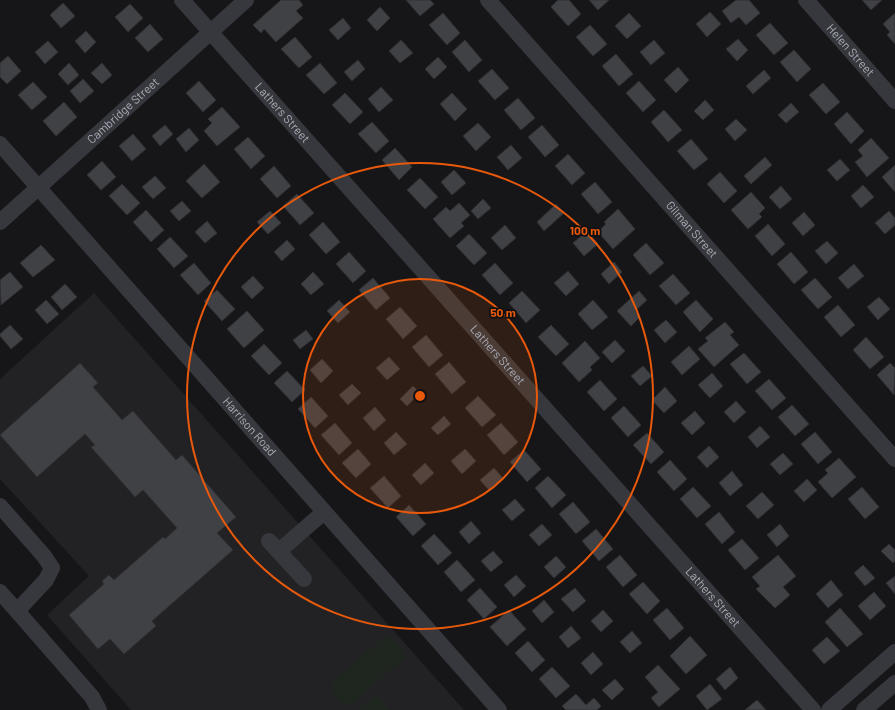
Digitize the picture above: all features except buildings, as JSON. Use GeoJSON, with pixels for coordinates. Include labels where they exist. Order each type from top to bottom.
{"type":"FeatureCollection","features":[{"type":"Feature","properties":{"kind":"street","name":"Lathers Street"},"geometry":{"type":"LineString","coordinates":[[182,0],[813,710]]}},
{"type":"Feature","properties":{"kind":"street","name":"Cambridge Street"},"geometry":{"type":"LineString","coordinates":[[0,222],[246,0]]}},
{"type":"Feature","properties":{"kind":"street","name":"Gilman Street"},"geometry":{"type":"LineString","coordinates":[[488,0],[895,459]]}},
{"type":"Feature","properties":{"kind":"street","name":"Helen Street"},"geometry":{"type":"LineString","coordinates":[[806,0],[895,101]]}},
{"type":"Feature","properties":{"kind":"street","name":"Harrison Road"},"geometry":{"type":"LineString","coordinates":[[0,144],[499,710]]}},
{"type":"Feature","properties":{"kind":"street"},"geometry":{"type":"LineString","coordinates":[[0,506],[44,556],[52,568],[46,580],[18,611]]}},
{"type":"Feature","properties":{"kind":"street"},"geometry":{"type":"LineString","coordinates":[[304,579],[274,546],[324,512]]}},
{"type":"Feature","properties":{"kind":"street"},"geometry":{"type":"LineString","coordinates":[[0,592],[92,697],[99,710]]}},
{"type":"Feature","properties":{"kind":"street"},"geometry":{"type":"LineString","coordinates":[[829,710],[895,652]]}},
{"type":"Feature","properties":{"kind":"street"},"geometry":{"type":"LineString","coordinates":[[864,710],[895,683]]}},
{"type":"Feature","properties":{"kind":"shaded area"},"geometry":{"type":"Polygon","coordinates":[[[94,293],[464,710],[131,710],[47,615],[89,576],[0,479],[0,379],[94,293]]]}},
{"type":"Feature","properties":{"kind":"shaded area"},"geometry":{"type":"Polygon","coordinates":[[[383,638],[393,638],[403,650],[404,658],[350,706],[339,700],[333,691],[331,683],[383,638]]]}},
{"type":"Feature","properties":{"kind":"shaded area"},"geometry":{"type":"Polygon","coordinates":[[[376,694],[390,710],[357,710],[376,694]]]}}]}
